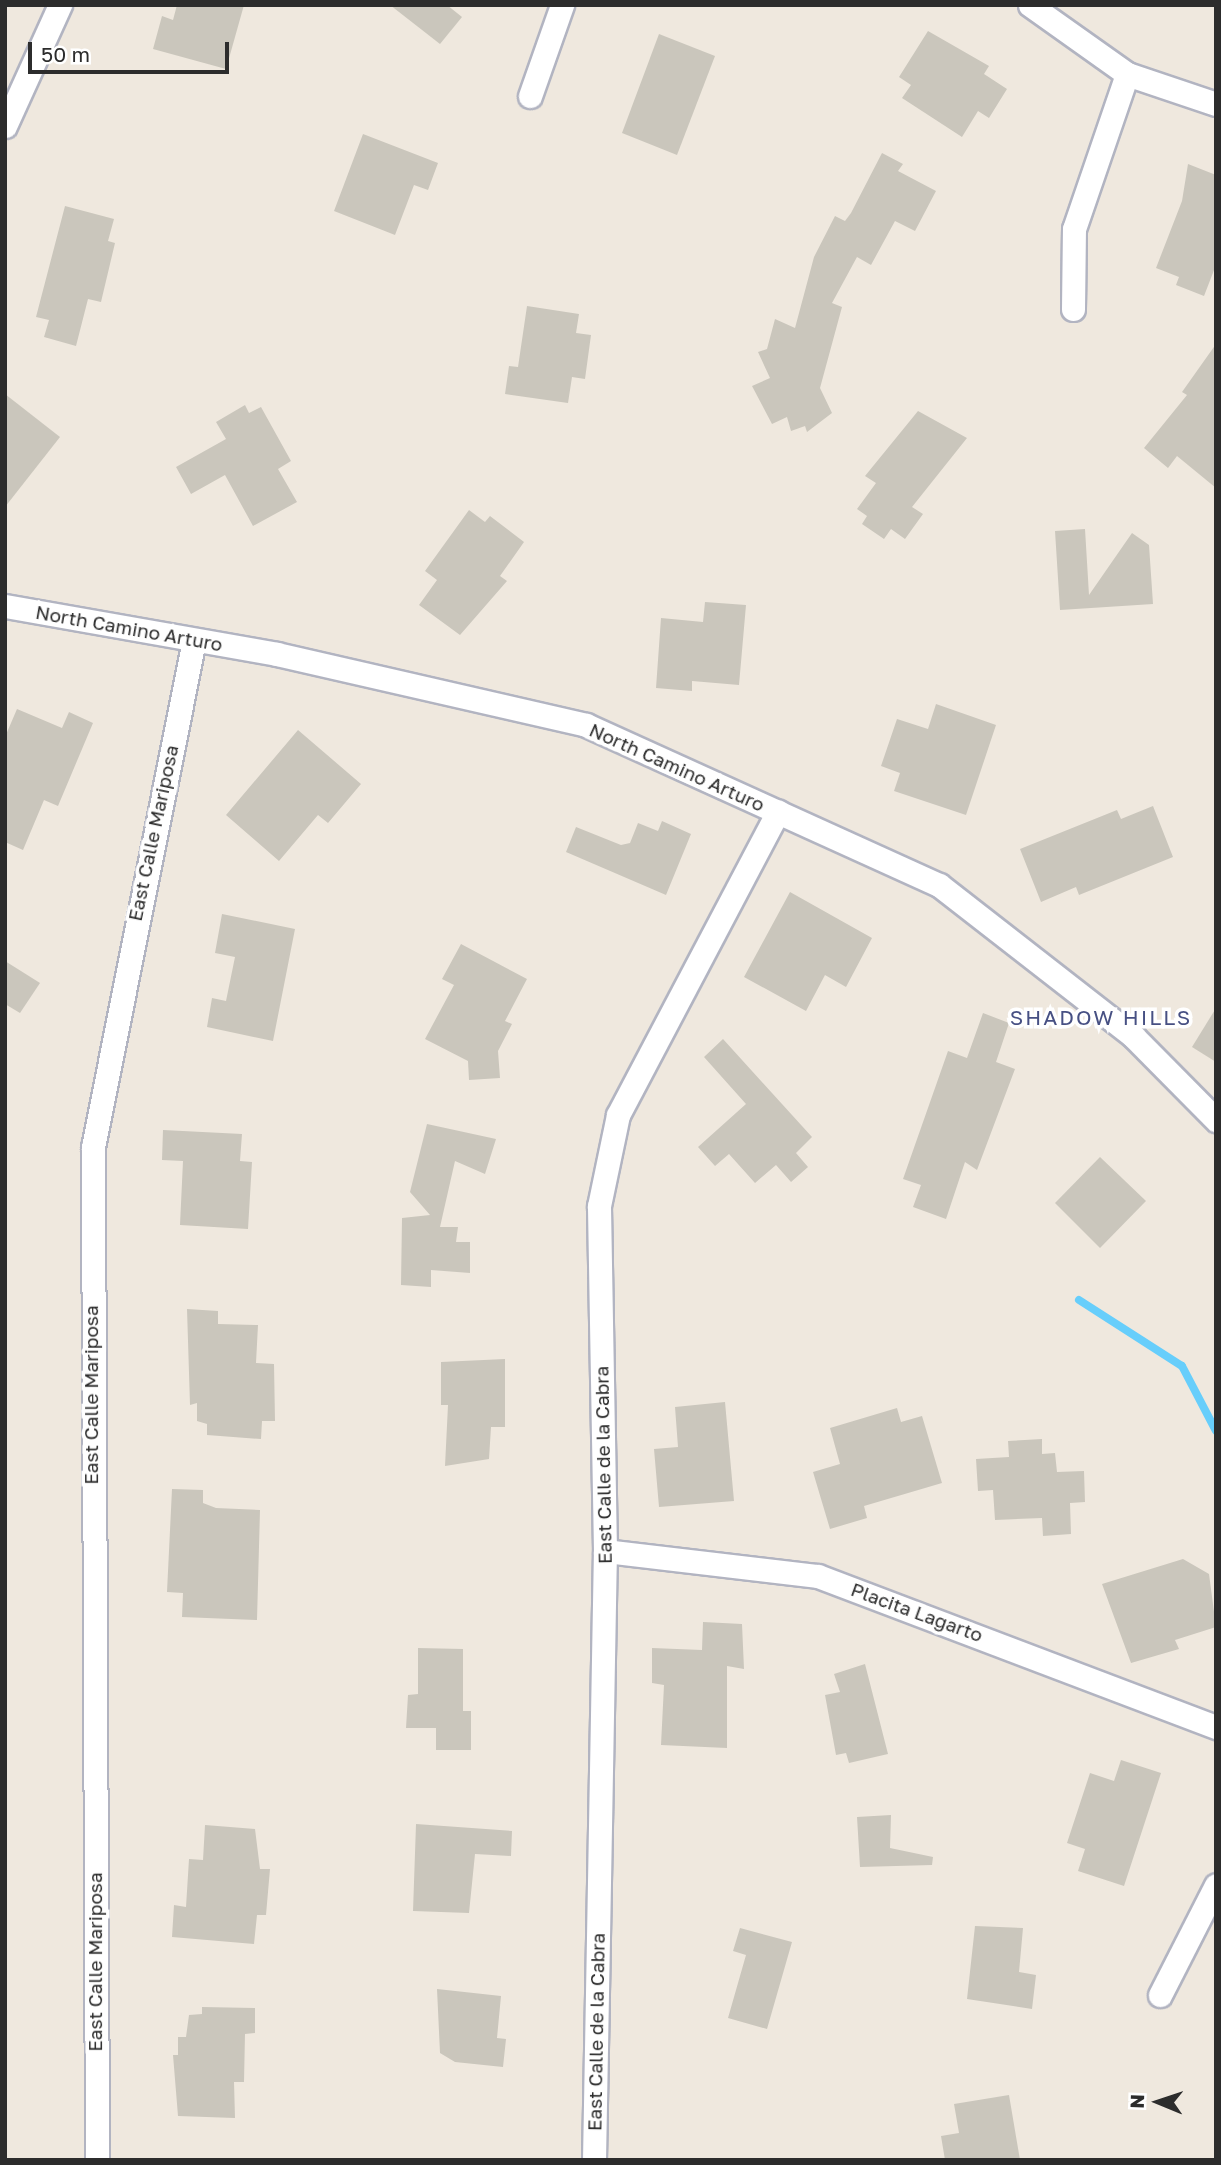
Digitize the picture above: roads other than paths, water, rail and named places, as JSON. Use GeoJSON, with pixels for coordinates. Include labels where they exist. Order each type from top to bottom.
{"type":"FeatureCollection","features":[{"type":"Feature","properties":{"kind":"street"},"geometry":{"type":"LineString","coordinates":[[5,126],[60,5]]}},
{"type":"Feature","properties":{"kind":"street"},"geometry":{"type":"LineString","coordinates":[[530,96],[562,5]]}},
{"type":"Feature","properties":{"kind":"street"},"geometry":{"type":"LineString","coordinates":[[1030,5],[1127,74],[1216,104]]}},
{"type":"Feature","properties":{"kind":"street"},"geometry":{"type":"LineString","coordinates":[[1073,309],[1074,229],[1127,74]]}},
{"type":"Feature","properties":{"kind":"street","name":"North Camino Arturo"},"geometry":{"type":"LineString","coordinates":[[5,606],[194,639],[586,725],[939,885],[1134,1037],[1216,1120]]}},
{"type":"Feature","properties":{"kind":"street","name":"East Calle Mariposa"},"geometry":{"type":"LineString","coordinates":[[97,2160],[93,1147],[194,639]]}},
{"type":"Feature","properties":{"kind":"street","name":"East Calle de la Cabra"},"geometry":{"type":"LineString","coordinates":[[594,2160],[605,1551],[599,1206],[618,1115],[778,812]]}},
{"type":"Feature","properties":{"kind":"street","name":"Placita Lagarto"},"geometry":{"type":"LineString","coordinates":[[605,1551],[818,1576],[1216,1727]]}},
{"type":"Feature","properties":{"kind":"street"},"geometry":{"type":"LineString","coordinates":[[1160,1995],[1216,1885]]}},
{"type":"Feature","properties":{"kind":"waterway"},"geometry":{"type":"LineString","coordinates":[[1079,1300],[1182,1366],[1216,1431]]}},
{"type":"Feature","properties":{"kind":"district","name":"SHADOW HILLS"},"geometry":{"type":"Point","coordinates":[1101,1017]}}]}
